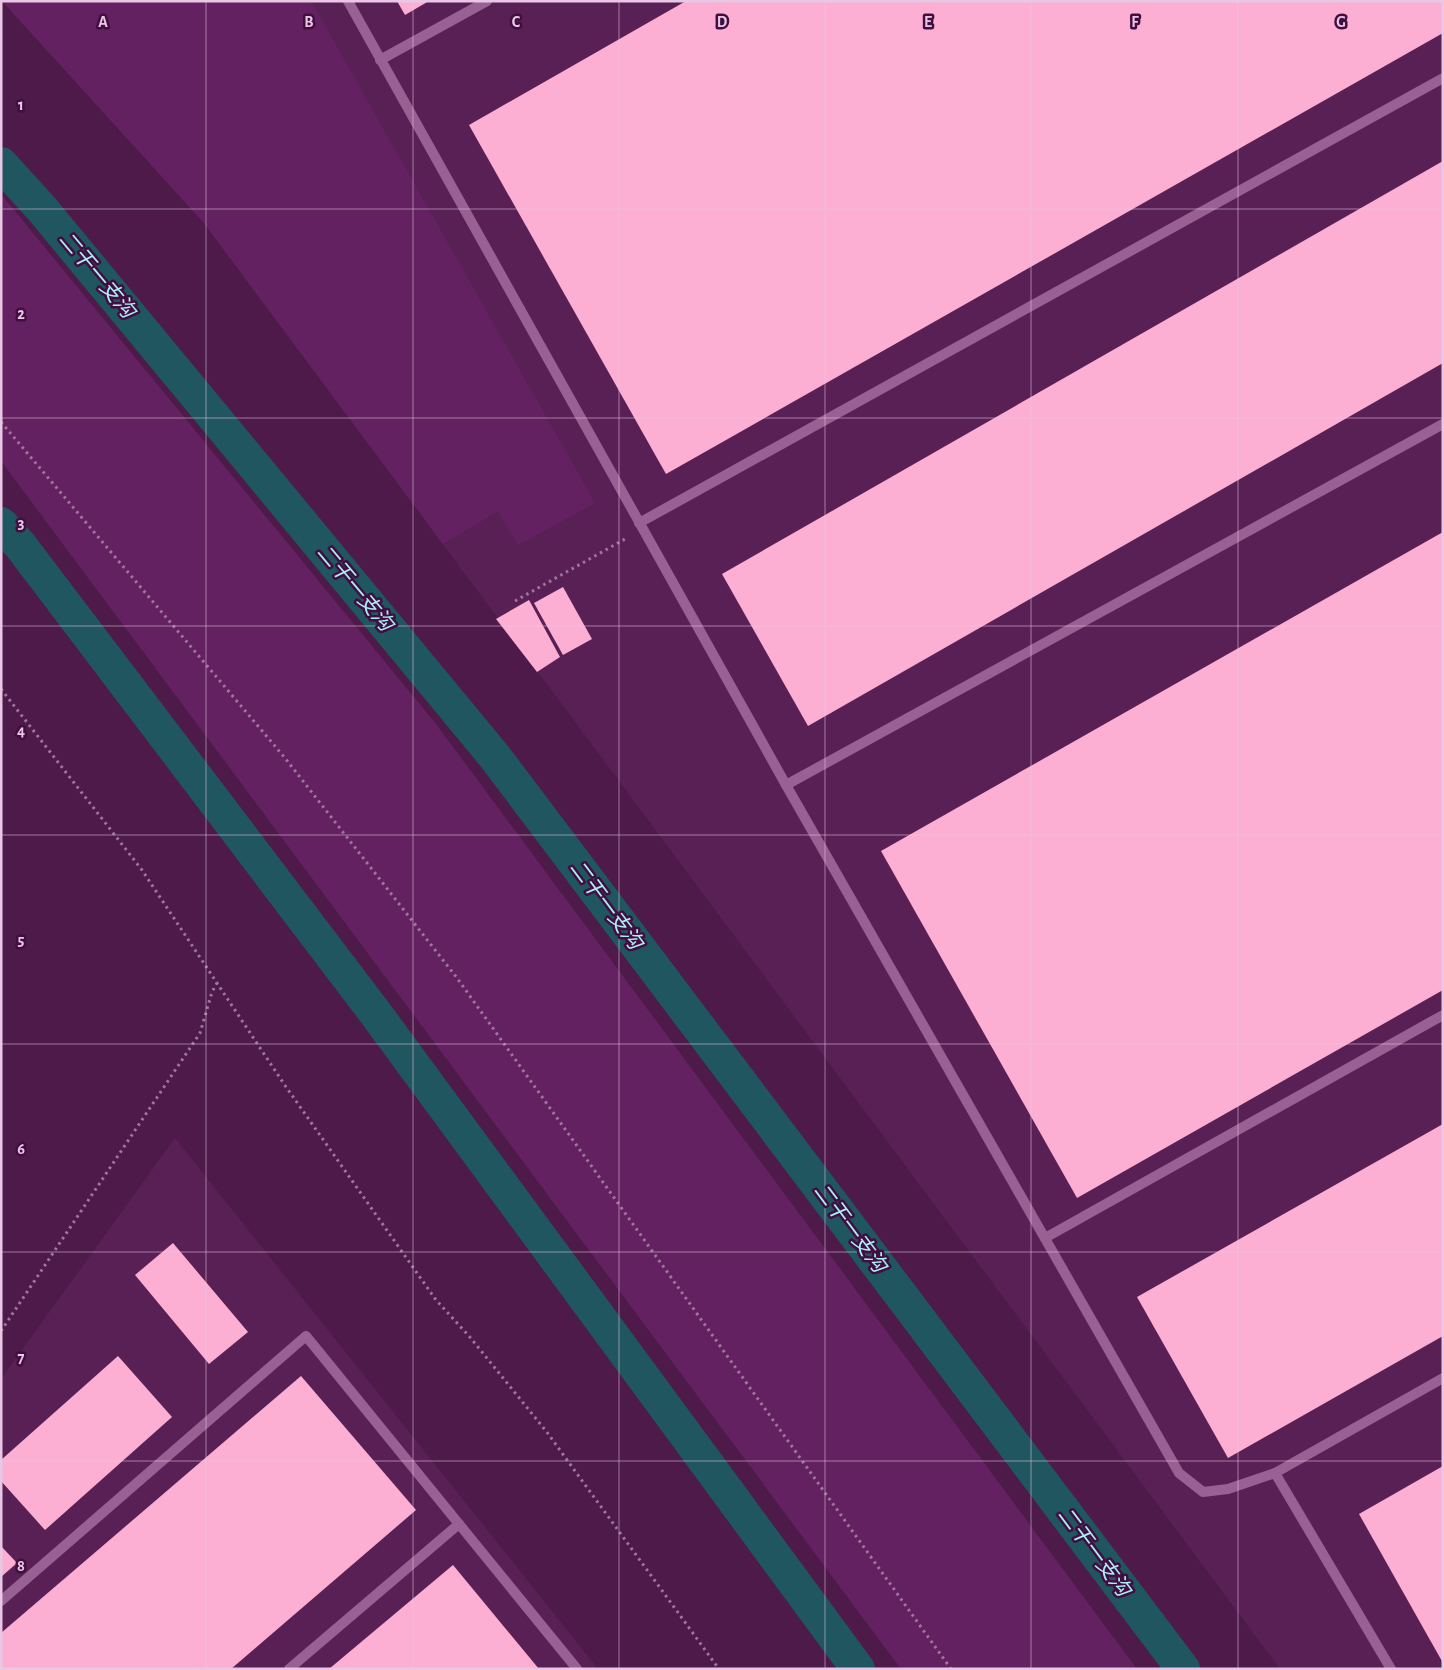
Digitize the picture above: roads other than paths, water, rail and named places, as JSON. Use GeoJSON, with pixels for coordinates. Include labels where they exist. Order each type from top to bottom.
{"type":"FeatureCollection","features":[{"type":"Feature","properties":{"kind":"lane"},"geometry":{"type":"LineString","coordinates":[[348,1],[786,785],[1179,1473],[1202,1492],[1228,1490],[1275,1473],[1443,1378]]}},
{"type":"Feature","properties":{"kind":"lane"},"geometry":{"type":"LineString","coordinates":[[380,60],[486,1]]}},
{"type":"Feature","properties":{"kind":"lane"},"geometry":{"type":"LineString","coordinates":[[641,526],[1443,78]]}},
{"type":"Feature","properties":{"kind":"lane"},"geometry":{"type":"LineString","coordinates":[[786,785],[1443,424]]}},
{"type":"Feature","properties":{"kind":"lane"},"geometry":{"type":"LineString","coordinates":[[1045,1238],[1443,1014]]}},
{"type":"Feature","properties":{"kind":"lane"},"geometry":{"type":"LineString","coordinates":[[1,1601],[306,1336],[577,1669]]}},
{"type":"Feature","properties":{"kind":"lane"},"geometry":{"type":"LineString","coordinates":[[1275,1473],[1391,1669]]}},
{"type":"Feature","properties":{"kind":"lane"},"geometry":{"type":"LineString","coordinates":[[289,1669],[459,1524]]}},
{"type":"Feature","properties":{"kind":"waterway","name":"二干一支沟"},"geometry":{"type":"LineString","coordinates":[[1,164],[42,209],[495,757],[1183,1669]]}},
{"type":"Feature","properties":{"kind":"waterway"},"geometry":{"type":"LineString","coordinates":[[1,524],[20,545],[376,1014],[858,1669]]}}]}
